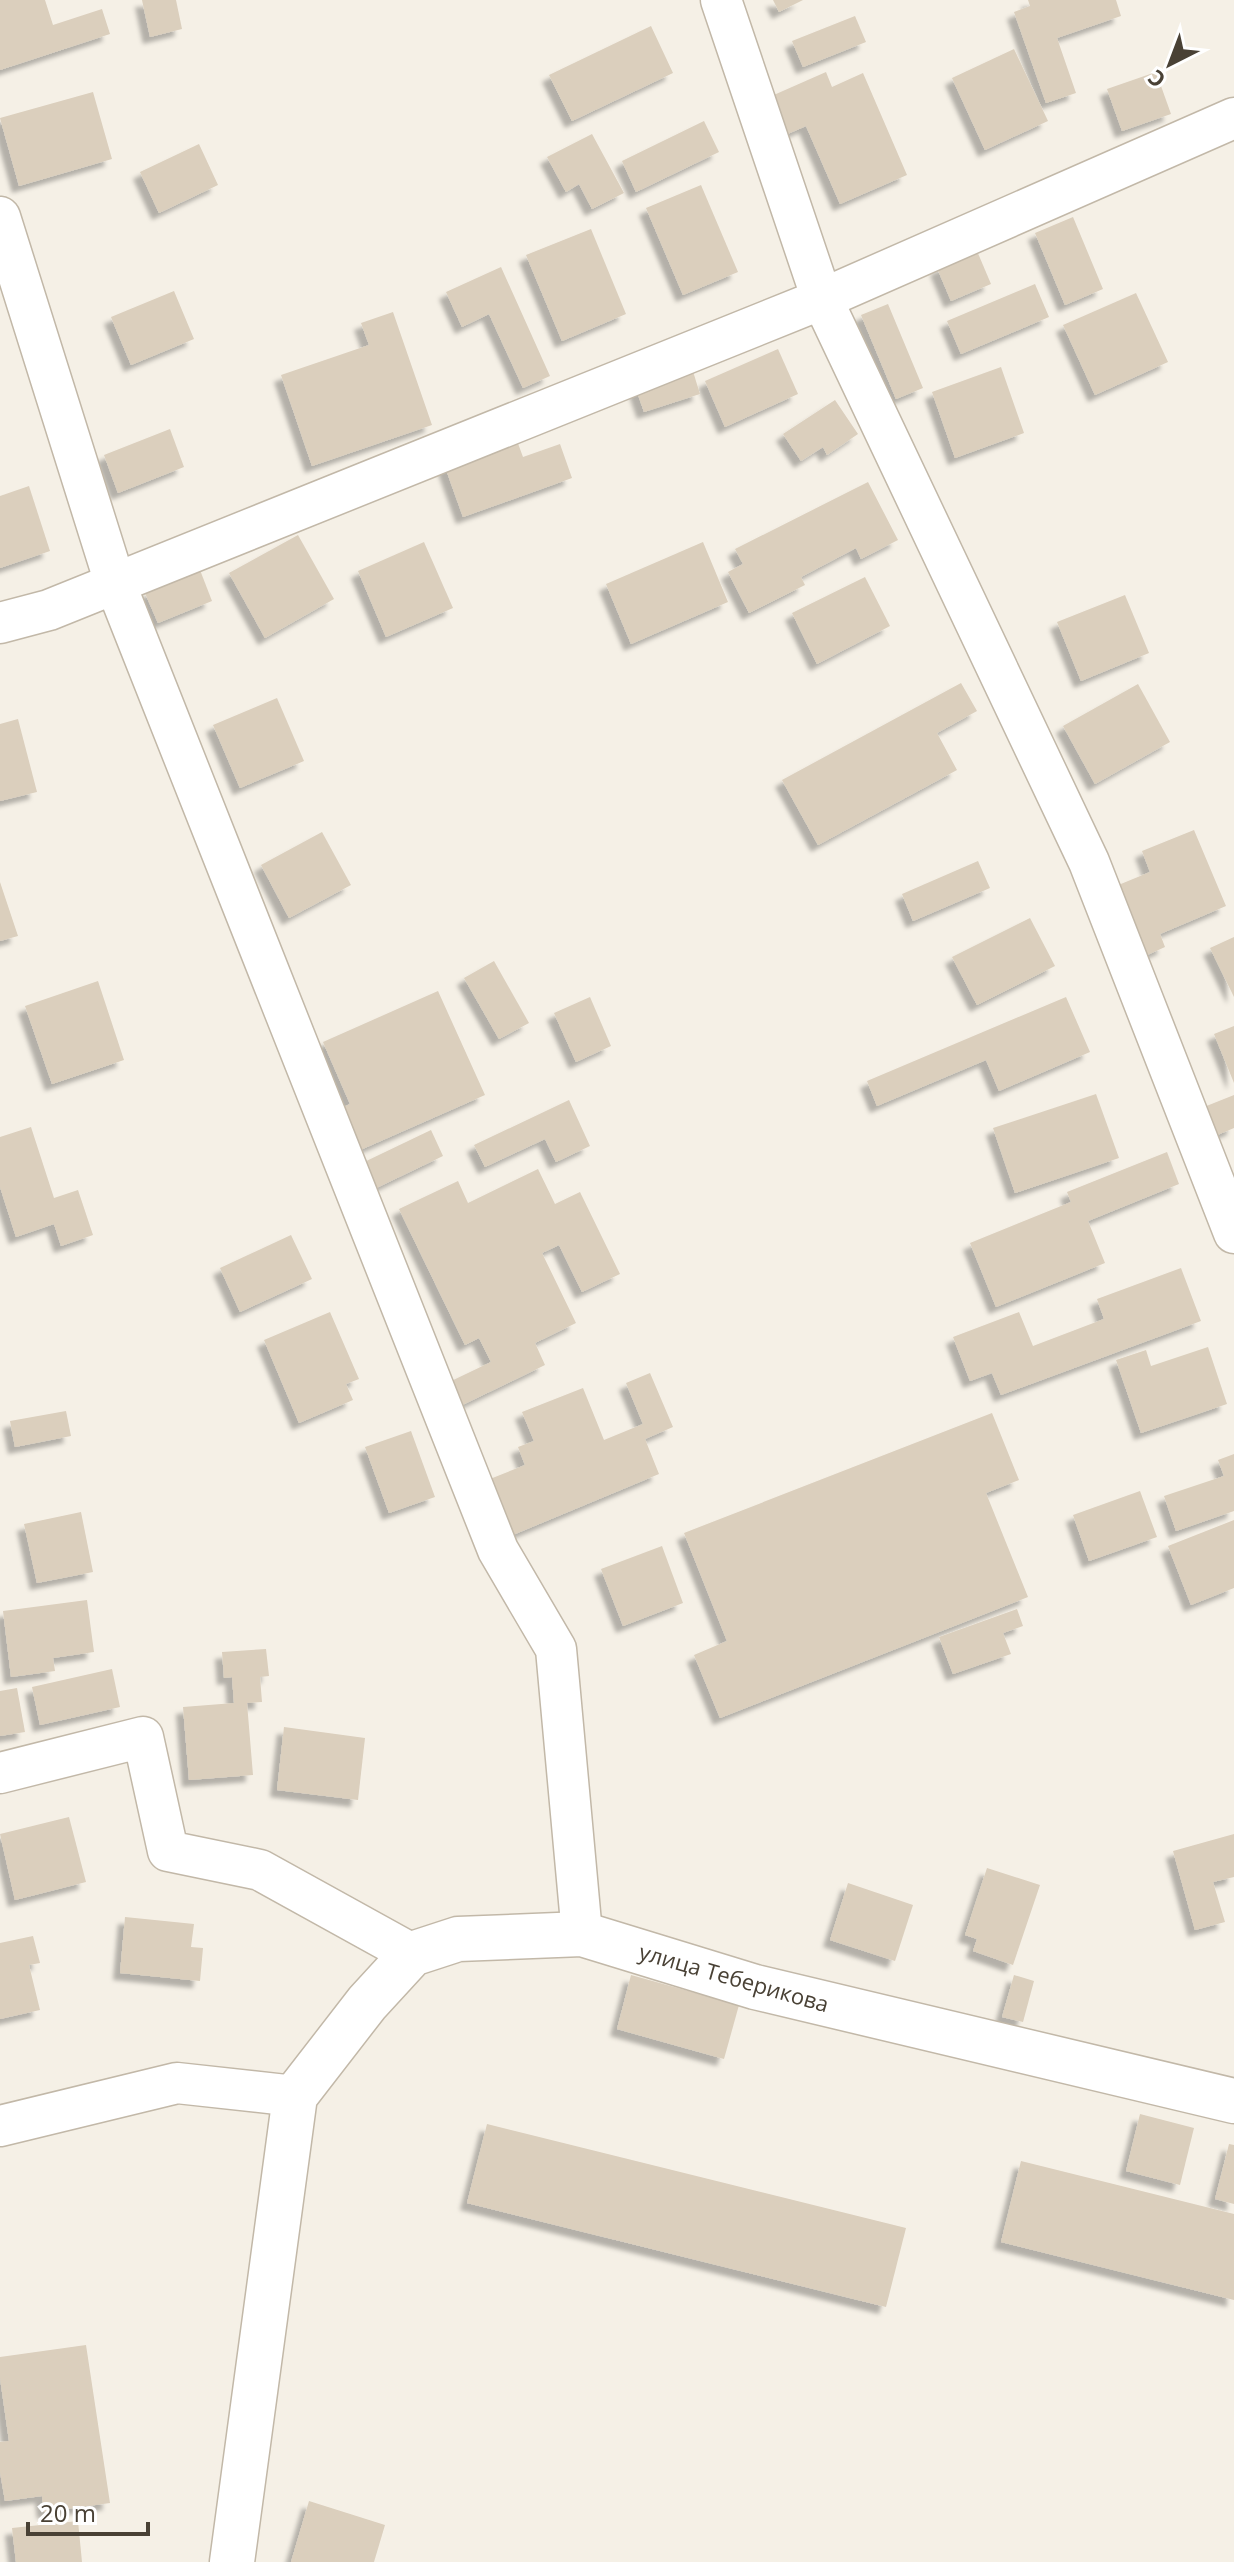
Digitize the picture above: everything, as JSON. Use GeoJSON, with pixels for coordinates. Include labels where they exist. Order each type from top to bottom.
{"type":"FeatureCollection","features":[{"type":"Feature","properties":{"kind":"street"},"geometry":{"type":"LineString","coordinates":[[721,0],[822,299],[1089,862],[1234,1233]]}},
{"type":"Feature","properties":{"kind":"street"},"geometry":{"type":"LineString","coordinates":[[0,623],[49,610],[822,299],[1234,118]]}},
{"type":"Feature","properties":{"kind":"street"},"geometry":{"type":"LineString","coordinates":[[0,217],[115,583],[498,1550],[556,1649],[582,1934]]}},
{"type":"Feature","properties":{"kind":"street"},"geometry":{"type":"LineString","coordinates":[[0,1773],[143,1737],[168,1851],[260,1870],[412,1954]]}},
{"type":"Feature","properties":{"kind":"street","name":"улица Теберикова"},"geometry":{"type":"LineString","coordinates":[[295,2096],[367,2003],[412,1954],[458,1939],[582,1934],[755,1987],[1234,2101]]}},
{"type":"Feature","properties":{"kind":"street"},"geometry":{"type":"LineString","coordinates":[[0,2126],[177,2083],[295,2096],[232,2562]]}},
{"type":"Feature","properties":{"kind":"building"},"geometry":{"type":"Polygon","coordinates":[[[0,0],[45,0],[53,25],[102,9],[110,34],[0,70],[0,0]]]}},
{"type":"Feature","properties":{"kind":"building"},"geometry":{"type":"Polygon","coordinates":[[[142,0],[176,0],[182,29],[150,37],[142,0]]]}},
{"type":"Feature","properties":{"kind":"building"},"geometry":{"type":"Polygon","coordinates":[[[773,0],[803,0],[779,12],[773,0]]]}},
{"type":"Feature","properties":{"kind":"building"},"geometry":{"type":"Polygon","coordinates":[[[1028,0],[1116,0],[1121,16],[1057,38],[1076,93],[1046,103],[1014,12],[1030,6],[1028,0]]]}},
{"type":"Feature","properties":{"kind":"building"},"geometry":{"type":"Polygon","coordinates":[[[855,16],[866,42],[803,67],[792,41],[855,16]]]}},
{"type":"Feature","properties":{"kind":"building"},"geometry":{"type":"Polygon","coordinates":[[[651,26],[673,73],[572,121],[549,75],[651,26]]]}},
{"type":"Feature","properties":{"kind":"building"},"geometry":{"type":"Polygon","coordinates":[[[1014,49],[1048,121],[985,150],[952,78],[1014,49]]]}},
{"type":"Feature","properties":{"kind":"building"},"geometry":{"type":"Polygon","coordinates":[[[826,72],[832,87],[863,73],[907,175],[840,204],[806,126],[783,136],[767,98],[826,72]]]}},
{"type":"Feature","properties":{"kind":"building"},"geometry":{"type":"Polygon","coordinates":[[[1156,72],[1171,114],[1122,131],[1107,89],[1156,72]]]}},
{"type":"Feature","properties":{"kind":"building"},"geometry":{"type":"Polygon","coordinates":[[[93,92],[112,159],[19,186],[0,118],[93,92]]]}},
{"type":"Feature","properties":{"kind":"building"},"geometry":{"type":"Polygon","coordinates":[[[704,121],[719,152],[636,192],[622,161],[704,121]]]}},
{"type":"Feature","properties":{"kind":"building"},"geometry":{"type":"Polygon","coordinates":[[[592,134],[624,193],[592,209],[579,184],[566,192],[547,157],[592,134]]]}},
{"type":"Feature","properties":{"kind":"building"},"geometry":{"type":"Polygon","coordinates":[[[199,144],[218,185],[159,213],[140,172],[199,144]]]}},
{"type":"Feature","properties":{"kind":"building"},"geometry":{"type":"Polygon","coordinates":[[[701,185],[738,272],[683,295],[646,208],[701,185]]]}},
{"type":"Feature","properties":{"kind":"building"},"geometry":{"type":"Polygon","coordinates":[[[1073,217],[1103,289],[1065,305],[1035,233],[1073,217]]]}},
{"type":"Feature","properties":{"kind":"building"},"geometry":{"type":"Polygon","coordinates":[[[591,229],[626,314],[562,341],[526,255],[591,229]]]}},
{"type":"Feature","properties":{"kind":"building"},"geometry":{"type":"Polygon","coordinates":[[[977,251],[991,284],[951,301],[937,268],[977,251]]]}},
{"type":"Feature","properties":{"kind":"building"},"geometry":{"type":"Polygon","coordinates":[[[501,267],[550,376],[523,388],[489,314],[462,327],[446,292],[501,267]]]}},
{"type":"Feature","properties":{"kind":"building"},"geometry":{"type":"Polygon","coordinates":[[[1035,284],[1049,317],[961,354],[947,321],[1035,284]]]}},
{"type":"Feature","properties":{"kind":"building"},"geometry":{"type":"Polygon","coordinates":[[[174,291],[194,339],[131,365],[111,317],[174,291]]]}},
{"type":"Feature","properties":{"kind":"building"},"geometry":{"type":"Polygon","coordinates":[[[1136,293],[1168,362],[1095,395],[1063,325],[1136,293]]]}},
{"type":"Feature","properties":{"kind":"building"},"geometry":{"type":"Polygon","coordinates":[[[888,304],[923,388],[896,399],[861,315],[888,304]]]}},
{"type":"Feature","properties":{"kind":"building"},"geometry":{"type":"Polygon","coordinates":[[[393,312],[432,425],[312,466],[281,375],[369,345],[361,323],[393,312]]]}},
{"type":"Feature","properties":{"kind":"building"},"geometry":{"type":"Polygon","coordinates":[[[778,349],[798,394],[725,427],[705,381],[778,349]]]}},
{"type":"Feature","properties":{"kind":"building"},"geometry":{"type":"Polygon","coordinates":[[[691,365],[700,394],[644,412],[634,383],[691,365]]]}},
{"type":"Feature","properties":{"kind":"building"},"geometry":{"type":"Polygon","coordinates":[[[1001,367],[1024,433],[955,458],[932,392],[1001,367]]]}},
{"type":"Feature","properties":{"kind":"building"},"geometry":{"type":"Polygon","coordinates":[[[835,400],[858,434],[827,455],[823,447],[801,461],[783,434],[835,400]]]}},
{"type":"Feature","properties":{"kind":"building"},"geometry":{"type":"Polygon","coordinates":[[[170,429],[184,467],[118,493],[104,455],[170,429]]]}},
{"type":"Feature","properties":{"kind":"building"},"geometry":{"type":"Polygon","coordinates":[[[516,438],[523,457],[560,444],[572,478],[463,517],[444,464],[516,438]]]}},
{"type":"Feature","properties":{"kind":"building"},"geometry":{"type":"Polygon","coordinates":[[[868,482],[898,540],[861,559],[856,548],[801,577],[805,585],[749,613],[728,572],[743,564],[735,549],[868,482]]]}},
{"type":"Feature","properties":{"kind":"building"},"geometry":{"type":"Polygon","coordinates":[[[29,486],[50,551],[0,568],[0,496],[29,486]]]}},
{"type":"Feature","properties":{"kind":"building"},"geometry":{"type":"Polygon","coordinates":[[[298,535],[334,599],[265,638],[229,573],[298,535]]]}},
{"type":"Feature","properties":{"kind":"building"},"geometry":{"type":"Polygon","coordinates":[[[424,542],[453,608],[386,637],[358,571],[424,542]]]}},
{"type":"Feature","properties":{"kind":"building"},"geometry":{"type":"Polygon","coordinates":[[[703,542],[728,602],[631,644],[606,584],[703,542]]]}},
{"type":"Feature","properties":{"kind":"building"},"geometry":{"type":"Polygon","coordinates":[[[200,570],[212,601],[158,623],[145,593],[200,570]]]}},
{"type":"Feature","properties":{"kind":"building"},"geometry":{"type":"Polygon","coordinates":[[[865,577],[890,626],[817,664],[792,613],[865,577]]]}},
{"type":"Feature","properties":{"kind":"building"},"geometry":{"type":"Polygon","coordinates":[[[1125,595],[1149,653],[1081,681],[1057,622],[1125,595]]]}},
{"type":"Feature","properties":{"kind":"building"},"geometry":{"type":"Polygon","coordinates":[[[961,683],[977,711],[937,733],[957,770],[818,845],[782,780],[961,683]]]}},
{"type":"Feature","properties":{"kind":"building"},"geometry":{"type":"Polygon","coordinates":[[[1138,684],[1170,742],[1095,784],[1063,726],[1138,684]]]}},
{"type":"Feature","properties":{"kind":"building"},"geometry":{"type":"Polygon","coordinates":[[[277,698],[304,761],[240,788],[213,725],[277,698]]]}},
{"type":"Feature","properties":{"kind":"building"},"geometry":{"type":"Polygon","coordinates":[[[18,719],[37,792],[0,801],[0,724],[18,719]]]}},
{"type":"Feature","properties":{"kind":"building"},"geometry":{"type":"Polygon","coordinates":[[[1194,830],[1226,906],[1160,934],[1165,947],[1145,956],[1116,886],[1150,872],[1142,851],[1194,830]]]}},
{"type":"Feature","properties":{"kind":"building"},"geometry":{"type":"Polygon","coordinates":[[[322,832],[351,885],[289,918],[261,865],[322,832]]]}},
{"type":"Feature","properties":{"kind":"building"},"geometry":{"type":"Polygon","coordinates":[[[978,861],[990,888],[913,921],[902,894],[978,861]]]}},
{"type":"Feature","properties":{"kind":"building"},"geometry":{"type":"Polygon","coordinates":[[[0,882],[18,936],[0,941],[0,882]]]}},
{"type":"Feature","properties":{"kind":"building"},"geometry":{"type":"Polygon","coordinates":[[[1030,918],[1055,966],[977,1005],[952,957],[1030,918]]]}},
{"type":"Feature","properties":{"kind":"building"},"geometry":{"type":"Polygon","coordinates":[[[1234,937],[1234,997],[1210,948],[1234,937]]]}},
{"type":"Feature","properties":{"kind":"building"},"geometry":{"type":"Polygon","coordinates":[[[494,961],[529,1023],[499,1039],[464,978],[494,961]]]}},
{"type":"Feature","properties":{"kind":"building"},"geometry":{"type":"Polygon","coordinates":[[[98,981],[124,1060],[52,1084],[25,1006],[98,981]]]}},
{"type":"Feature","properties":{"kind":"building"},"geometry":{"type":"Polygon","coordinates":[[[438,991],[485,1095],[358,1151],[339,1109],[350,1104],[323,1042],[438,991]]]}},
{"type":"Feature","properties":{"kind":"building"},"geometry":{"type":"Polygon","coordinates":[[[590,997],[611,1046],[576,1062],[554,1013],[590,997]]]}},
{"type":"Feature","properties":{"kind":"building"},"geometry":{"type":"Polygon","coordinates":[[[1066,997],[1090,1052],[999,1091],[986,1060],[877,1106],[867,1081],[1066,997]]]}},
{"type":"Feature","properties":{"kind":"building"},"geometry":{"type":"Polygon","coordinates":[[[1234,1026],[1234,1083],[1214,1034],[1234,1026]]]}},
{"type":"Feature","properties":{"kind":"building"},"geometry":{"type":"Polygon","coordinates":[[[1096,1094],[1119,1158],[1015,1193],[993,1128],[1096,1094]]]}},
{"type":"Feature","properties":{"kind":"building"},"geometry":{"type":"Polygon","coordinates":[[[1234,1095],[1234,1128],[1215,1136],[1204,1107],[1234,1095]]]}},
{"type":"Feature","properties":{"kind":"building"},"geometry":{"type":"Polygon","coordinates":[[[569,1100],[590,1146],[556,1162],[545,1139],[485,1167],[474,1145],[569,1100]]]}},
{"type":"Feature","properties":{"kind":"building"},"geometry":{"type":"Polygon","coordinates":[[[31,1127],[54,1198],[78,1190],[93,1235],[61,1246],[54,1224],[16,1237],[0,1187],[0,1137],[31,1127]]]}},
{"type":"Feature","properties":{"kind":"building"},"geometry":{"type":"Polygon","coordinates":[[[431,1130],[443,1156],[370,1191],[358,1165],[431,1130]]]}},
{"type":"Feature","properties":{"kind":"building"},"geometry":{"type":"Polygon","coordinates":[[[1167,1152],[1179,1184],[1088,1221],[1105,1263],[996,1307],[970,1243],[1071,1202],[1067,1192],[1167,1152]]]}},
{"type":"Feature","properties":{"kind":"building"},"geometry":{"type":"Polygon","coordinates":[[[538,1169],[555,1204],[580,1192],[620,1274],[582,1292],[559,1245],[542,1253],[576,1323],[535,1343],[545,1365],[456,1408],[445,1384],[491,1362],[479,1338],[465,1345],[399,1209],[458,1181],[468,1203],[538,1169]]]}},
{"type":"Feature","properties":{"kind":"building"},"geometry":{"type":"Polygon","coordinates":[[[291,1235],[312,1279],[240,1312],[220,1268],[291,1235]]]}},
{"type":"Feature","properties":{"kind":"building"},"geometry":{"type":"Polygon","coordinates":[[[1181,1268],[1201,1321],[1001,1395],[992,1373],[970,1381],[953,1337],[1019,1312],[1033,1346],[1104,1319],[1097,1299],[1181,1268]]]}},
{"type":"Feature","properties":{"kind":"building"},"geometry":{"type":"Polygon","coordinates":[[[330,1312],[359,1379],[346,1384],[353,1400],[299,1423],[264,1340],[330,1312]]]}},
{"type":"Feature","properties":{"kind":"building"},"geometry":{"type":"Polygon","coordinates":[[[1208,1347],[1227,1404],[1141,1433],[1116,1360],[1146,1350],[1151,1366],[1208,1347]]]}},
{"type":"Feature","properties":{"kind":"building"},"geometry":{"type":"Polygon","coordinates":[[[650,1373],[673,1427],[645,1439],[659,1474],[508,1537],[485,1481],[525,1465],[518,1447],[534,1441],[522,1412],[583,1388],[604,1440],[643,1424],[626,1383],[650,1373]]]}},
{"type":"Feature","properties":{"kind":"building"},"geometry":{"type":"Polygon","coordinates":[[[66,1411],[71,1436],[15,1447],[10,1421],[66,1411]]]}},
{"type":"Feature","properties":{"kind":"building"},"geometry":{"type":"Polygon","coordinates":[[[992,1413],[1019,1480],[986,1493],[1028,1597],[720,1718],[694,1655],[727,1641],[684,1533],[992,1413]]]}},
{"type":"Feature","properties":{"kind":"building"},"geometry":{"type":"Polygon","coordinates":[[[411,1431],[435,1497],[389,1513],[365,1447],[411,1431]]]}},
{"type":"Feature","properties":{"kind":"building"},"geometry":{"type":"Polygon","coordinates":[[[1234,1454],[1234,1511],[1176,1531],[1164,1496],[1224,1476],[1218,1460],[1234,1454]]]}},
{"type":"Feature","properties":{"kind":"building"},"geometry":{"type":"Polygon","coordinates":[[[1140,1491],[1157,1537],[1089,1561],[1073,1515],[1140,1491]]]}},
{"type":"Feature","properties":{"kind":"building"},"geometry":{"type":"Polygon","coordinates":[[[81,1512],[93,1572],[37,1583],[24,1524],[81,1512]]]}},
{"type":"Feature","properties":{"kind":"building"},"geometry":{"type":"Polygon","coordinates":[[[1234,1520],[1234,1588],[1191,1605],[1168,1546],[1234,1520]]]}},
{"type":"Feature","properties":{"kind":"building"},"geometry":{"type":"Polygon","coordinates":[[[662,1546],[683,1603],[623,1626],[601,1569],[662,1546]]]}},
{"type":"Feature","properties":{"kind":"building"},"geometry":{"type":"Polygon","coordinates":[[[87,1600],[94,1652],[53,1658],[55,1671],[11,1677],[3,1611],[87,1600]]]}},
{"type":"Feature","properties":{"kind":"building"},"geometry":{"type":"Polygon","coordinates":[[[1017,1609],[1023,1626],[1003,1633],[1011,1654],[953,1674],[939,1637],[1017,1609]]]}},
{"type":"Feature","properties":{"kind":"building"},"geometry":{"type":"Polygon","coordinates":[[[266,1649],[269,1676],[260,1677],[262,1702],[247,1703],[253,1775],[189,1780],[183,1707],[234,1703],[232,1677],[224,1678],[222,1652],[266,1649]]]}},
{"type":"Feature","properties":{"kind":"building"},"geometry":{"type":"Polygon","coordinates":[[[112,1669],[120,1707],[40,1725],[32,1687],[112,1669]]]}},
{"type":"Feature","properties":{"kind":"building"},"geometry":{"type":"Polygon","coordinates":[[[17,1688],[25,1732],[0,1736],[0,1691],[17,1688]]]}},
{"type":"Feature","properties":{"kind":"building"},"geometry":{"type":"Polygon","coordinates":[[[284,1727],[365,1738],[358,1800],[277,1790],[284,1727]]]}},
{"type":"Feature","properties":{"kind":"building"},"geometry":{"type":"Polygon","coordinates":[[[69,1817],[86,1882],[15,1900],[0,1834],[69,1817]]]}},
{"type":"Feature","properties":{"kind":"building"},"geometry":{"type":"Polygon","coordinates":[[[1234,1834],[1234,1877],[1213,1882],[1225,1922],[1195,1930],[1173,1851],[1234,1834]]]}},
{"type":"Feature","properties":{"kind":"building"},"geometry":{"type":"Polygon","coordinates":[[[987,1868],[1040,1885],[1013,1965],[973,1951],[977,1939],[965,1935],[987,1868]]]}},
{"type":"Feature","properties":{"kind":"building"},"geometry":{"type":"Polygon","coordinates":[[[848,1883],[913,1905],[895,1961],[830,1940],[848,1883]]]}},
{"type":"Feature","properties":{"kind":"building"},"geometry":{"type":"Polygon","coordinates":[[[125,1917],[194,1924],[191,1947],[203,1948],[200,1981],[120,1973],[125,1917]]]}},
{"type":"Feature","properties":{"kind":"building"},"geometry":{"type":"Polygon","coordinates":[[[33,1936],[40,1963],[29,1965],[40,2010],[0,2019],[0,1943],[33,1936]]]}},
{"type":"Feature","properties":{"kind":"building"},"geometry":{"type":"Polygon","coordinates":[[[631,1975],[739,2005],[724,2059],[617,2029],[631,1975]]]}},
{"type":"Feature","properties":{"kind":"building"},"geometry":{"type":"Polygon","coordinates":[[[1014,1975],[1034,1981],[1023,2022],[1002,2017],[1014,1975]]]}},
{"type":"Feature","properties":{"kind":"building"},"geometry":{"type":"Polygon","coordinates":[[[1140,2114],[1194,2128],[1180,2185],[1126,2171],[1140,2114]]]}},
{"type":"Feature","properties":{"kind":"building"},"geometry":{"type":"Polygon","coordinates":[[[487,2124],[906,2228],[886,2307],[467,2203],[487,2124]]]}},
{"type":"Feature","properties":{"kind":"building"},"geometry":{"type":"Polygon","coordinates":[[[1229,2144],[1234,2145],[1234,2204],[1215,2199],[1229,2144]]]}},
{"type":"Feature","properties":{"kind":"building"},"geometry":{"type":"Polygon","coordinates":[[[1021,2161],[1234,2214],[1234,2300],[1001,2242],[1021,2161]]]}},
{"type":"Feature","properties":{"kind":"building"},"geometry":{"type":"Polygon","coordinates":[[[86,2345],[110,2503],[44,2512],[42,2496],[5,2501],[0,2472],[0,2442],[9,2441],[0,2357],[86,2345]]]}},
{"type":"Feature","properties":{"kind":"building"},"geometry":{"type":"Polygon","coordinates":[[[309,2501],[385,2525],[374,2562],[291,2562],[309,2501]]]}},
{"type":"Feature","properties":{"kind":"building"},"geometry":{"type":"Polygon","coordinates":[[[78,2521],[82,2562],[16,2562],[12,2528],[78,2521]]]}}]}
